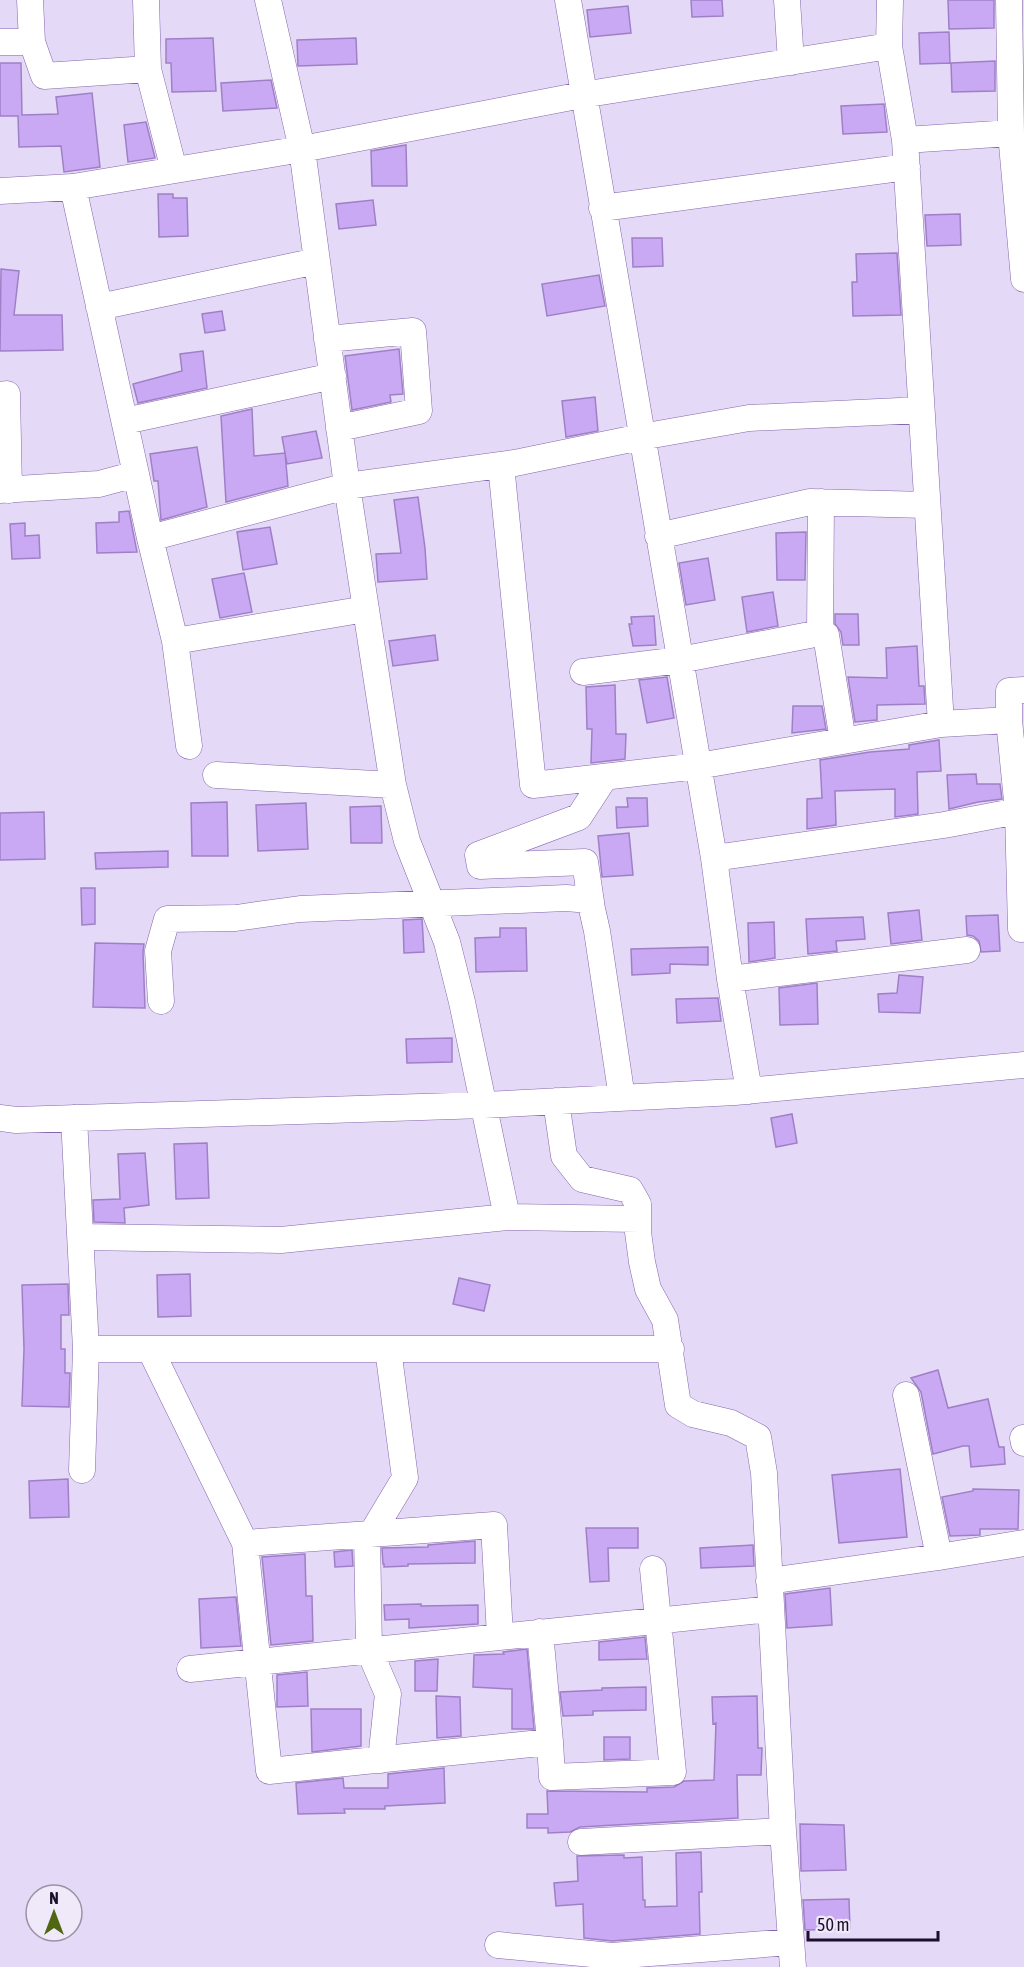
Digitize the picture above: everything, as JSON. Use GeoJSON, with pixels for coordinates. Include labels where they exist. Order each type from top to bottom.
{"type":"FeatureCollection","features":[{"type":"Feature","properties":{"kind":"street"},"geometry":{"type":"LineString","coordinates":[[30,0],[32,42],[44,76],[148,69]]}},
{"type":"Feature","properties":{"kind":"street"},"geometry":{"type":"LineString","coordinates":[[146,0],[148,69],[174,170]]}},
{"type":"Feature","properties":{"kind":"street"},"geometry":{"type":"LineString","coordinates":[[268,0],[302,149],[347,486],[393,785],[407,841],[447,942],[507,1217]]}},
{"type":"Feature","properties":{"kind":"street"},"geometry":{"type":"LineString","coordinates":[[568,0],[582,95],[714,858],[730,979],[749,1091]]}},
{"type":"Feature","properties":{"kind":"street"},"geometry":{"type":"LineString","coordinates":[[787,0],[790,62]]}},
{"type":"Feature","properties":{"kind":"street"},"geometry":{"type":"LineString","coordinates":[[890,0],[889,46],[905,140],[907,167],[941,724]]}},
{"type":"Feature","properties":{"kind":"street"},"geometry":{"type":"LineString","coordinates":[[1009,0],[1011,133],[1024,279]]}},
{"type":"Feature","properties":{"kind":"street"},"geometry":{"type":"LineString","coordinates":[[0,42],[32,42]]}},
{"type":"Feature","properties":{"kind":"street"},"geometry":{"type":"LineString","coordinates":[[0,191],[73,187],[302,149],[582,95],[889,46]]}},
{"type":"Feature","properties":{"kind":"street"},"geometry":{"type":"LineString","coordinates":[[905,140],[1011,133]]}},
{"type":"Feature","properties":{"kind":"street"},"geometry":{"type":"LineString","coordinates":[[602,208],[907,167]]}},
{"type":"Feature","properties":{"kind":"street"},"geometry":{"type":"LineString","coordinates":[[73,187],[150,538],[175,641],[189,746]]}},
{"type":"Feature","properties":{"kind":"street"},"geometry":{"type":"LineString","coordinates":[[99,307],[317,261]]}},
{"type":"Feature","properties":{"kind":"street"},"geometry":{"type":"LineString","coordinates":[[327,339],[413,331],[419,411],[339,428]]}},
{"type":"Feature","properties":{"kind":"street"},"geometry":{"type":"LineString","coordinates":[[125,421],[333,376]]}},
{"type":"Feature","properties":{"kind":"street"},"geometry":{"type":"LineString","coordinates":[[0,395],[7,394],[5,490],[99,484],[136,474]]}},
{"type":"Feature","properties":{"kind":"street"},"geometry":{"type":"LineString","coordinates":[[150,538],[347,486],[501,465],[749,418],[921,410]]}},
{"type":"Feature","properties":{"kind":"street"},"geometry":{"type":"LineString","coordinates":[[501,465],[533,785],[698,766],[941,724],[1009,720]]}},
{"type":"Feature","properties":{"kind":"street"},"geometry":{"type":"LineString","coordinates":[[658,536],[810,502],[927,505]]}},
{"type":"Feature","properties":{"kind":"street"},"geometry":{"type":"LineString","coordinates":[[820,633],[821,502]]}},
{"type":"Feature","properties":{"kind":"street"},"geometry":{"type":"LineString","coordinates":[[175,641],[366,609]]}},
{"type":"Feature","properties":{"kind":"street"},"geometry":{"type":"LineString","coordinates":[[583,672],[680,660],[820,633],[826,635],[843,741]]}},
{"type":"Feature","properties":{"kind":"street"},"geometry":{"type":"LineString","coordinates":[[1024,690],[1009,691],[1009,720],[1021,810],[1021,929],[1024,928]]}},
{"type":"Feature","properties":{"kind":"street"},"geometry":{"type":"LineString","coordinates":[[216,775],[393,785]]}},
{"type":"Feature","properties":{"kind":"street"},"geometry":{"type":"LineString","coordinates":[[605,777],[579,817],[478,855],[480,866],[585,862],[622,1098]]}},
{"type":"Feature","properties":{"kind":"street"},"geometry":{"type":"LineString","coordinates":[[714,858],[944,825],[1021,810]]}},
{"type":"Feature","properties":{"kind":"street"},"geometry":{"type":"LineString","coordinates":[[161,1001],[158,951],[167,919],[236,918],[300,909],[432,902],[566,898],[590,900],[591,902]]}},
{"type":"Feature","properties":{"kind":"street"},"geometry":{"type":"LineString","coordinates":[[730,979],[967,950]]}},
{"type":"Feature","properties":{"kind":"street"},"geometry":{"type":"LineString","coordinates":[[0,1118],[74,1118],[484,1105],[622,1098],[749,1091],[1024,1065]]}},
{"type":"Feature","properties":{"kind":"street"},"geometry":{"type":"LineString","coordinates":[[556,1101],[564,1156],[582,1179],[630,1190],[638,1204],[642,1262],[648,1289],[665,1320],[678,1405],[693,1414],[730,1423],[758,1437],[764,1473],[783,1831],[793,1967]]}},
{"type":"Feature","properties":{"kind":"street"},"geometry":{"type":"LineString","coordinates":[[74,1118],[86,1348],[82,1470]]}},
{"type":"Feature","properties":{"kind":"street"},"geometry":{"type":"LineString","coordinates":[[81,1237],[281,1240],[507,1217],[638,1219]]}},
{"type":"Feature","properties":{"kind":"street"},"geometry":{"type":"LineString","coordinates":[[86,1348],[671,1349]]}},
{"type":"Feature","properties":{"kind":"street"},"geometry":{"type":"LineString","coordinates":[[150,1348],[245,1543],[269,1771],[550,1742]]}},
{"type":"Feature","properties":{"kind":"street"},"geometry":{"type":"LineString","coordinates":[[381,1760],[388,1694],[369,1650],[369,1534],[405,1478],[388,1348]]}},
{"type":"Feature","properties":{"kind":"street"},"geometry":{"type":"LineString","coordinates":[[906,1395],[939,1557]]}},
{"type":"Feature","properties":{"kind":"street"},"geometry":{"type":"LineString","coordinates":[[245,1543],[494,1525],[500,1636]]}},
{"type":"Feature","properties":{"kind":"street"},"geometry":{"type":"LineString","coordinates":[[769,1581],[1024,1543]]}},
{"type":"Feature","properties":{"kind":"street"},"geometry":{"type":"LineString","coordinates":[[540,1632],[552,1777],[673,1772],[653,1569]]}},
{"type":"Feature","properties":{"kind":"street"},"geometry":{"type":"LineString","coordinates":[[190,1669],[771,1609]]}},
{"type":"Feature","properties":{"kind":"street"},"geometry":{"type":"LineString","coordinates":[[581,1842],[783,1831]]}},
{"type":"Feature","properties":{"kind":"street"},"geometry":{"type":"LineString","coordinates":[[498,1945],[617,1961],[791,1941]]}},
{"type":"Feature","properties":{"kind":"building"},"geometry":{"type":"Polygon","coordinates":[[[691,0],[722,0],[723,16],[692,17],[691,0]]]}},
{"type":"Feature","properties":{"kind":"building"},"geometry":{"type":"Polygon","coordinates":[[[948,0],[994,0],[994,28],[949,29],[948,0]]]}},
{"type":"Feature","properties":{"kind":"building"},"geometry":{"type":"Polygon","coordinates":[[[628,6],[631,33],[590,37],[587,10],[628,6]]]}},
{"type":"Feature","properties":{"kind":"building"},"geometry":{"type":"Polygon","coordinates":[[[949,32],[950,63],[920,64],[919,33],[949,32]]]}},
{"type":"Feature","properties":{"kind":"building"},"geometry":{"type":"Polygon","coordinates":[[[213,38],[216,91],[172,92],[171,63],[166,63],[166,39],[213,38]]]}},
{"type":"Feature","properties":{"kind":"building"},"geometry":{"type":"Polygon","coordinates":[[[356,38],[357,64],[298,66],[297,40],[356,38]]]}},
{"type":"Feature","properties":{"kind":"building"},"geometry":{"type":"Polygon","coordinates":[[[995,61],[995,91],[952,92],[951,63],[995,61]]]}},
{"type":"Feature","properties":{"kind":"building"},"geometry":{"type":"Polygon","coordinates":[[[0,63],[21,63],[22,115],[58,114],[56,97],[92,93],[100,167],[64,172],[61,146],[19,147],[18,116],[0,116],[0,63]]]}},
{"type":"Feature","properties":{"kind":"building"},"geometry":{"type":"Polygon","coordinates":[[[271,80],[277,108],[223,111],[221,83],[271,80]]]}},
{"type":"Feature","properties":{"kind":"building"},"geometry":{"type":"Polygon","coordinates":[[[884,104],[887,132],[843,134],[841,106],[884,104]]]}},
{"type":"Feature","properties":{"kind":"building"},"geometry":{"type":"Polygon","coordinates":[[[146,122],[155,158],[128,162],[124,125],[146,122]]]}},
{"type":"Feature","properties":{"kind":"building"},"geometry":{"type":"Polygon","coordinates":[[[406,145],[407,186],[372,186],[371,151],[406,145]]]}},
{"type":"Feature","properties":{"kind":"building"},"geometry":{"type":"Polygon","coordinates":[[[158,194],[173,194],[173,198],[187,198],[188,236],[159,237],[158,194]]]}},
{"type":"Feature","properties":{"kind":"building"},"geometry":{"type":"Polygon","coordinates":[[[373,200],[376,225],[339,229],[336,204],[373,200]]]}},
{"type":"Feature","properties":{"kind":"building"},"geometry":{"type":"Polygon","coordinates":[[[960,214],[961,245],[927,246],[925,215],[960,214]]]}},
{"type":"Feature","properties":{"kind":"building"},"geometry":{"type":"Polygon","coordinates":[[[632,238],[662,238],[663,266],[633,267],[632,238]]]}},
{"type":"Feature","properties":{"kind":"building"},"geometry":{"type":"Polygon","coordinates":[[[897,253],[901,315],[853,316],[852,282],[857,282],[856,254],[897,253]]]}},
{"type":"Feature","properties":{"kind":"building"},"geometry":{"type":"Polygon","coordinates":[[[1,269],[19,271],[14,315],[62,315],[63,350],[0,351],[1,269]]]}},
{"type":"Feature","properties":{"kind":"building"},"geometry":{"type":"Polygon","coordinates":[[[599,275],[605,306],[547,316],[542,284],[599,275]]]}},
{"type":"Feature","properties":{"kind":"building"},"geometry":{"type":"Polygon","coordinates":[[[222,311],[225,330],[205,333],[202,314],[222,311]]]}},
{"type":"Feature","properties":{"kind":"building"},"geometry":{"type":"Polygon","coordinates":[[[399,349],[403,394],[390,395],[391,402],[352,410],[345,356],[399,349]]]}},
{"type":"Feature","properties":{"kind":"building"},"geometry":{"type":"Polygon","coordinates":[[[203,351],[207,388],[138,403],[133,384],[182,371],[180,354],[203,351]]]}},
{"type":"Feature","properties":{"kind":"building"},"geometry":{"type":"Polygon","coordinates":[[[595,397],[598,431],[566,437],[562,401],[595,397]]]}},
{"type":"Feature","properties":{"kind":"building"},"geometry":{"type":"Polygon","coordinates":[[[252,409],[254,456],[285,453],[288,486],[226,502],[221,416],[252,409]]]}},
{"type":"Feature","properties":{"kind":"building"},"geometry":{"type":"Polygon","coordinates":[[[316,431],[322,458],[287,464],[282,437],[316,431]]]}},
{"type":"Feature","properties":{"kind":"building"},"geometry":{"type":"Polygon","coordinates":[[[197,447],[207,507],[161,520],[158,481],[154,481],[150,454],[197,447]]]}},
{"type":"Feature","properties":{"kind":"building"},"geometry":{"type":"Polygon","coordinates":[[[418,497],[427,579],[378,582],[376,554],[401,553],[394,500],[418,497]]]}},
{"type":"Feature","properties":{"kind":"building"},"geometry":{"type":"Polygon","coordinates":[[[129,511],[137,552],[97,553],[96,523],[119,522],[119,512],[129,511]]]}},
{"type":"Feature","properties":{"kind":"building"},"geometry":{"type":"Polygon","coordinates":[[[25,523],[25,536],[39,535],[40,558],[12,559],[10,524],[25,523]]]}},
{"type":"Feature","properties":{"kind":"building"},"geometry":{"type":"Polygon","coordinates":[[[270,527],[277,564],[243,570],[237,532],[270,527]]]}},
{"type":"Feature","properties":{"kind":"building"},"geometry":{"type":"Polygon","coordinates":[[[806,532],[805,580],[777,580],[776,533],[806,532]]]}},
{"type":"Feature","properties":{"kind":"building"},"geometry":{"type":"Polygon","coordinates":[[[708,558],[715,600],[686,605],[679,563],[708,558]]]}},
{"type":"Feature","properties":{"kind":"building"},"geometry":{"type":"Polygon","coordinates":[[[244,573],[252,612],[220,618],[212,579],[244,573]]]}},
{"type":"Feature","properties":{"kind":"building"},"geometry":{"type":"Polygon","coordinates":[[[773,592],[778,626],[747,632],[742,597],[773,592]]]}},
{"type":"Feature","properties":{"kind":"building"},"geometry":{"type":"Polygon","coordinates":[[[835,614],[858,614],[859,645],[843,645],[841,632],[835,624],[835,614]]]}},
{"type":"Feature","properties":{"kind":"building"},"geometry":{"type":"Polygon","coordinates":[[[654,616],[656,645],[633,646],[629,624],[632,624],[631,617],[654,616]]]}},
{"type":"Feature","properties":{"kind":"building"},"geometry":{"type":"Polygon","coordinates":[[[435,635],[438,660],[393,666],[389,641],[435,635]]]}},
{"type":"Feature","properties":{"kind":"building"},"geometry":{"type":"Polygon","coordinates":[[[917,646],[919,686],[924,686],[925,704],[877,705],[877,720],[855,722],[848,677],[887,678],[886,648],[917,646]]]}},
{"type":"Feature","properties":{"kind":"building"},"geometry":{"type":"Polygon","coordinates":[[[667,677],[674,718],[647,723],[639,680],[667,677]]]}},
{"type":"Feature","properties":{"kind":"building"},"geometry":{"type":"Polygon","coordinates":[[[615,685],[616,734],[626,734],[625,759],[591,763],[592,729],[587,729],[586,687],[615,685]]]}},
{"type":"Feature","properties":{"kind":"building"},"geometry":{"type":"Polygon","coordinates":[[[793,706],[822,706],[826,729],[792,733],[793,706]]]}},
{"type":"Feature","properties":{"kind":"building"},"geometry":{"type":"Polygon","coordinates":[[[939,740],[941,771],[917,772],[918,814],[895,817],[895,789],[835,791],[836,825],[807,829],[807,799],[822,798],[820,760],[870,752],[909,749],[909,745],[939,740]]]}},
{"type":"Feature","properties":{"kind":"building"},"geometry":{"type":"Polygon","coordinates":[[[976,774],[977,784],[1000,784],[1002,799],[949,809],[947,775],[976,774]]]}},
{"type":"Feature","properties":{"kind":"building"},"geometry":{"type":"Polygon","coordinates":[[[627,798],[647,798],[648,826],[617,828],[616,807],[628,807],[627,798]]]}},
{"type":"Feature","properties":{"kind":"building"},"geometry":{"type":"Polygon","coordinates":[[[227,802],[228,856],[192,856],[191,803],[227,802]]]}},
{"type":"Feature","properties":{"kind":"building"},"geometry":{"type":"Polygon","coordinates":[[[306,803],[308,849],[258,851],[256,805],[306,803]]]}},
{"type":"Feature","properties":{"kind":"building"},"geometry":{"type":"Polygon","coordinates":[[[381,806],[382,843],[351,843],[350,807],[381,806]]]}},
{"type":"Feature","properties":{"kind":"building"},"geometry":{"type":"Polygon","coordinates":[[[44,812],[45,859],[0,860],[0,813],[44,812]]]}},
{"type":"Feature","properties":{"kind":"building"},"geometry":{"type":"Polygon","coordinates":[[[629,833],[633,875],[602,877],[598,836],[629,833]]]}},
{"type":"Feature","properties":{"kind":"building"},"geometry":{"type":"Polygon","coordinates":[[[168,851],[168,867],[96,869],[95,853],[168,851]]]}},
{"type":"Feature","properties":{"kind":"building"},"geometry":{"type":"Polygon","coordinates":[[[81,888],[95,888],[95,924],[82,925],[81,888]]]}},
{"type":"Feature","properties":{"kind":"building"},"geometry":{"type":"Polygon","coordinates":[[[919,910],[922,940],[891,944],[888,913],[919,910]]]}},
{"type":"Feature","properties":{"kind":"building"},"geometry":{"type":"Polygon","coordinates":[[[998,915],[1000,951],[981,952],[979,941],[967,935],[966,916],[998,915]]]}},
{"type":"Feature","properties":{"kind":"building"},"geometry":{"type":"Polygon","coordinates":[[[863,917],[865,939],[836,941],[837,951],[808,954],[806,919],[863,917]]]}},
{"type":"Feature","properties":{"kind":"building"},"geometry":{"type":"Polygon","coordinates":[[[422,919],[424,952],[404,953],[403,920],[422,919]]]}},
{"type":"Feature","properties":{"kind":"building"},"geometry":{"type":"Polygon","coordinates":[[[774,922],[775,958],[749,962],[748,923],[774,922]]]}},
{"type":"Feature","properties":{"kind":"building"},"geometry":{"type":"Polygon","coordinates":[[[500,928],[526,928],[527,971],[476,972],[475,938],[500,937],[500,928]]]}},
{"type":"Feature","properties":{"kind":"building"},"geometry":{"type":"Polygon","coordinates":[[[95,943],[144,944],[145,1008],[93,1007],[95,943]]]}},
{"type":"Feature","properties":{"kind":"building"},"geometry":{"type":"Polygon","coordinates":[[[708,947],[708,965],[670,964],[670,973],[632,975],[631,949],[708,947]]]}},
{"type":"Feature","properties":{"kind":"building"},"geometry":{"type":"Polygon","coordinates":[[[899,975],[923,977],[920,1013],[879,1012],[878,994],[897,993],[899,975]]]}},
{"type":"Feature","properties":{"kind":"building"},"geometry":{"type":"Polygon","coordinates":[[[817,983],[818,1024],[780,1025],[779,988],[817,983]]]}},
{"type":"Feature","properties":{"kind":"building"},"geometry":{"type":"Polygon","coordinates":[[[718,998],[721,1021],[677,1023],[676,999],[718,998]]]}},
{"type":"Feature","properties":{"kind":"building"},"geometry":{"type":"Polygon","coordinates":[[[452,1038],[452,1062],[407,1063],[406,1039],[452,1038]]]}},
{"type":"Feature","properties":{"kind":"building"},"geometry":{"type":"Polygon","coordinates":[[[792,1114],[797,1143],[776,1147],[771,1118],[792,1114]]]}},
{"type":"Feature","properties":{"kind":"building"},"geometry":{"type":"Polygon","coordinates":[[[207,1143],[209,1198],[176,1199],[174,1144],[207,1143]]]}},
{"type":"Feature","properties":{"kind":"building"},"geometry":{"type":"Polygon","coordinates":[[[145,1153],[149,1205],[124,1208],[125,1223],[94,1222],[93,1200],[120,1199],[118,1154],[145,1153]]]}},
{"type":"Feature","properties":{"kind":"building"},"geometry":{"type":"Polygon","coordinates":[[[190,1274],[191,1316],[158,1317],[157,1275],[190,1274]]]}},
{"type":"Feature","properties":{"kind":"building"},"geometry":{"type":"Polygon","coordinates":[[[459,1278],[490,1285],[484,1311],[453,1304],[459,1278]]]}},
{"type":"Feature","properties":{"kind":"building"},"geometry":{"type":"Polygon","coordinates":[[[68,1284],[69,1315],[61,1315],[61,1349],[65,1349],[65,1373],[70,1373],[69,1407],[22,1406],[24,1349],[22,1285],[68,1284]]]}},
{"type":"Feature","properties":{"kind":"building"},"geometry":{"type":"Polygon","coordinates":[[[938,1370],[948,1408],[988,1399],[999,1447],[1004,1447],[1005,1464],[971,1467],[969,1446],[933,1454],[921,1392],[911,1378],[938,1370]]]}},
{"type":"Feature","properties":{"kind":"building"},"geometry":{"type":"Polygon","coordinates":[[[900,1469],[907,1537],[839,1543],[832,1475],[900,1469]]]}},
{"type":"Feature","properties":{"kind":"building"},"geometry":{"type":"Polygon","coordinates":[[[68,1479],[69,1517],[30,1518],[29,1481],[68,1479]]]}},
{"type":"Feature","properties":{"kind":"building"},"geometry":{"type":"Polygon","coordinates":[[[973,1489],[1019,1490],[1018,1529],[980,1529],[980,1535],[950,1536],[942,1497],[973,1491],[973,1489]]]}},
{"type":"Feature","properties":{"kind":"building"},"geometry":{"type":"Polygon","coordinates":[[[586,1528],[638,1528],[638,1548],[608,1548],[609,1581],[590,1582],[586,1528]]]}},
{"type":"Feature","properties":{"kind":"building"},"geometry":{"type":"Polygon","coordinates":[[[475,1541],[475,1563],[408,1564],[408,1566],[384,1567],[383,1564],[382,1548],[428,1547],[428,1545],[475,1541]]]}},
{"type":"Feature","properties":{"kind":"building"},"geometry":{"type":"Polygon","coordinates":[[[753,1545],[754,1566],[701,1568],[700,1548],[753,1545]]]}},
{"type":"Feature","properties":{"kind":"building"},"geometry":{"type":"Polygon","coordinates":[[[352,1550],[353,1566],[335,1567],[334,1552],[352,1550]]]}},
{"type":"Feature","properties":{"kind":"building"},"geometry":{"type":"Polygon","coordinates":[[[305,1554],[306,1596],[312,1596],[313,1641],[271,1645],[262,1557],[305,1554]]]}},
{"type":"Feature","properties":{"kind":"building"},"geometry":{"type":"Polygon","coordinates":[[[830,1588],[832,1625],[787,1628],[785,1594],[830,1588]]]}},
{"type":"Feature","properties":{"kind":"building"},"geometry":{"type":"Polygon","coordinates":[[[236,1597],[241,1646],[201,1648],[199,1599],[236,1597]]]}},
{"type":"Feature","properties":{"kind":"building"},"geometry":{"type":"Polygon","coordinates":[[[421,1604],[421,1606],[478,1605],[478,1624],[409,1628],[409,1619],[385,1620],[384,1605],[421,1604]]]}},
{"type":"Feature","properties":{"kind":"building"},"geometry":{"type":"Polygon","coordinates":[[[645,1637],[647,1659],[599,1660],[599,1642],[645,1637]]]}},
{"type":"Feature","properties":{"kind":"building"},"geometry":{"type":"Polygon","coordinates":[[[527,1649],[534,1729],[512,1729],[512,1689],[473,1687],[474,1655],[504,1654],[503,1652],[527,1649]]]}},
{"type":"Feature","properties":{"kind":"building"},"geometry":{"type":"Polygon","coordinates":[[[438,1659],[437,1691],[415,1691],[415,1661],[438,1659]]]}},
{"type":"Feature","properties":{"kind":"building"},"geometry":{"type":"Polygon","coordinates":[[[307,1672],[308,1706],[277,1707],[277,1675],[307,1672]]]}},
{"type":"Feature","properties":{"kind":"building"},"geometry":{"type":"Polygon","coordinates":[[[646,1687],[646,1710],[593,1711],[593,1715],[563,1716],[560,1692],[646,1687]]]}},
{"type":"Feature","properties":{"kind":"building"},"geometry":{"type":"Polygon","coordinates":[[[436,1696],[460,1697],[461,1736],[437,1738],[436,1696]]]}},
{"type":"Feature","properties":{"kind":"building"},"geometry":{"type":"Polygon","coordinates":[[[757,1696],[758,1748],[762,1748],[761,1775],[737,1775],[738,1818],[580,1827],[570,1832],[548,1833],[548,1828],[527,1828],[527,1814],[548,1814],[547,1791],[647,1792],[647,1788],[674,1787],[684,1781],[714,1780],[716,1723],[713,1724],[712,1697],[757,1696]]]}},
{"type":"Feature","properties":{"kind":"building"},"geometry":{"type":"Polygon","coordinates":[[[311,1709],[361,1709],[361,1746],[312,1752],[311,1709]]]}},
{"type":"Feature","properties":{"kind":"building"},"geometry":{"type":"Polygon","coordinates":[[[604,1737],[630,1737],[630,1759],[604,1760],[604,1737]]]}},
{"type":"Feature","properties":{"kind":"building"},"geometry":{"type":"Polygon","coordinates":[[[444,1768],[445,1803],[385,1806],[385,1809],[344,1809],[345,1813],[298,1814],[296,1783],[343,1778],[344,1788],[388,1788],[388,1774],[444,1768]]]}},
{"type":"Feature","properties":{"kind":"building"},"geometry":{"type":"Polygon","coordinates":[[[800,1824],[844,1825],[846,1870],[801,1871],[800,1824]]]}},
{"type":"Feature","properties":{"kind":"building"},"geometry":{"type":"Polygon","coordinates":[[[701,1852],[700,1934],[612,1941],[584,1938],[583,1904],[556,1906],[554,1883],[578,1881],[577,1856],[624,1855],[624,1858],[642,1857],[645,1907],[677,1906],[676,1853],[701,1852]]]}},
{"type":"Feature","properties":{"kind":"building"},"geometry":{"type":"Polygon","coordinates":[[[849,1899],[850,1929],[805,1930],[803,1900],[849,1899]]]}}]}
